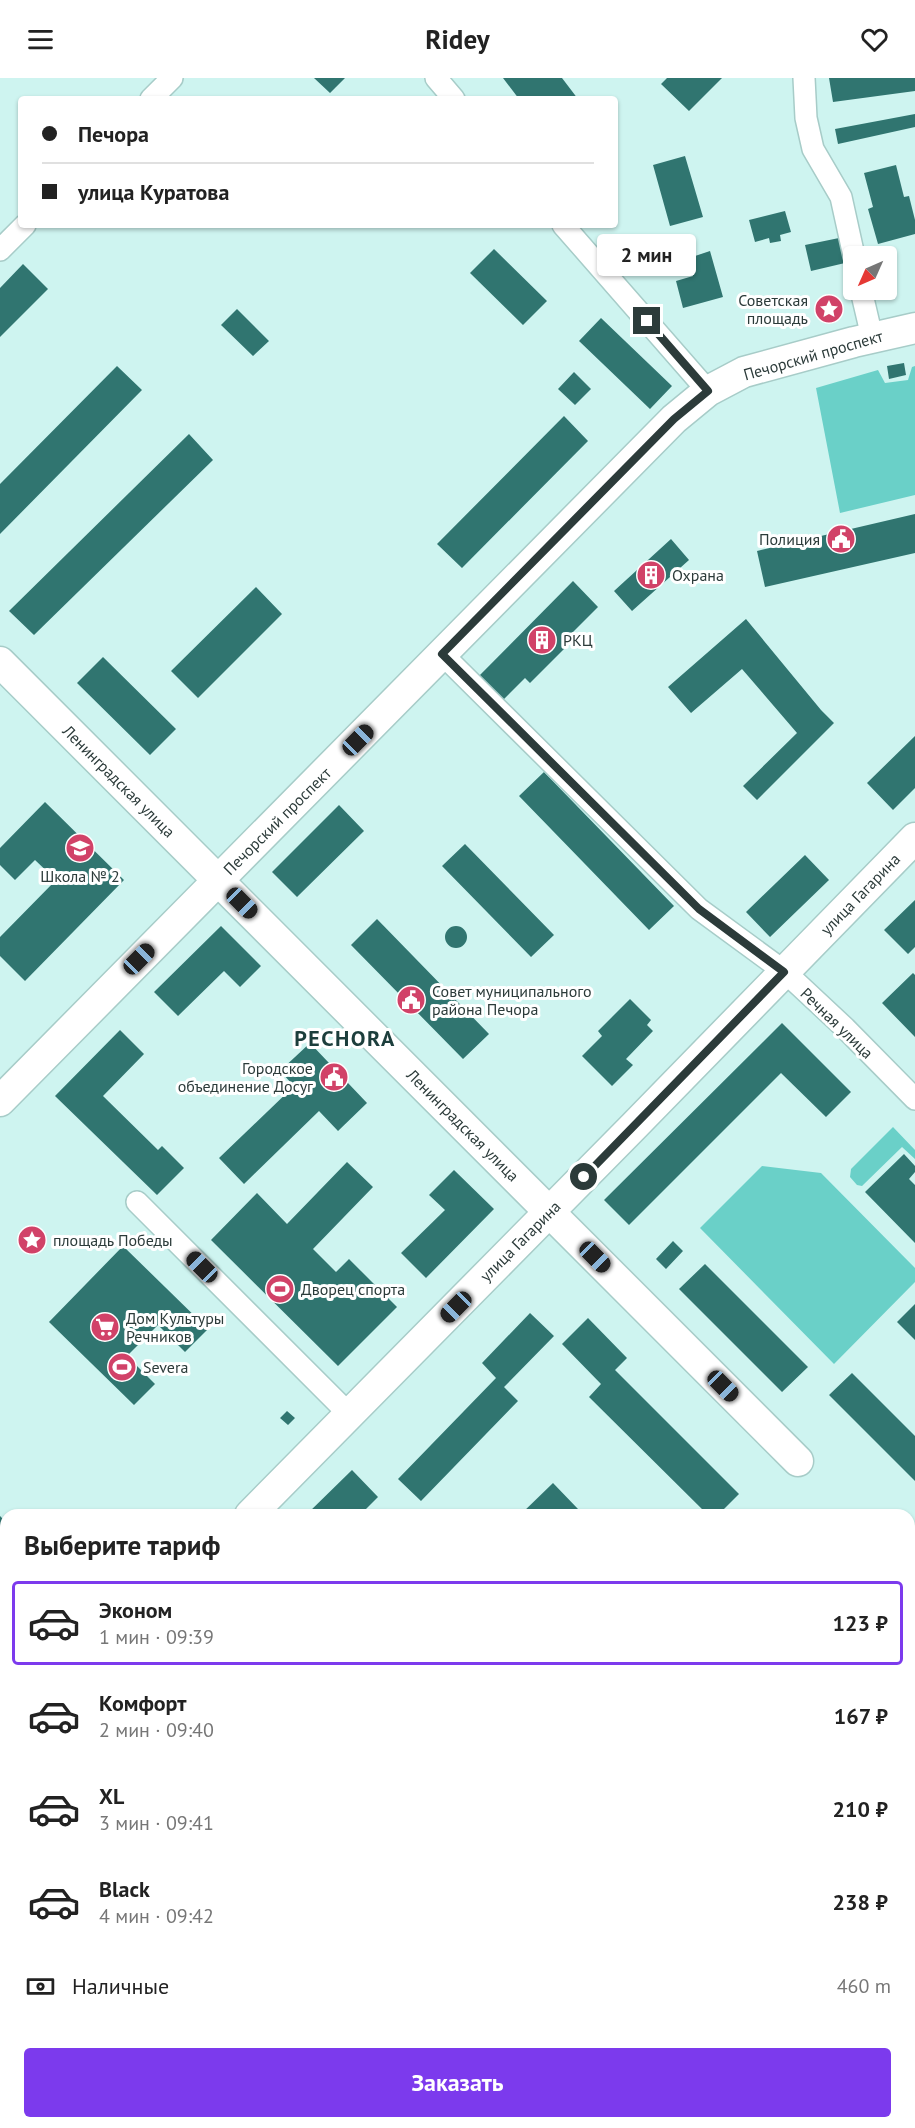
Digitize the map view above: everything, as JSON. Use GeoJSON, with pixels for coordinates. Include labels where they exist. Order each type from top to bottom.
{"type":"FeatureCollection","features":[{"type":"Feature","properties":{"kind":"main road","name":"Печорский проспект"},"geometry":{"type":"LineString","coordinates":[[0,1101],[674,419],[708,391],[744,372],[915,328]]}},
{"type":"Feature","properties":{"kind":"main road","name":"Ленинградская улица"},"geometry":{"type":"LineString","coordinates":[[0,662],[798,1461]]}},
{"type":"Feature","properties":{"kind":"main road","name":"улица Гагарина"},"geometry":{"type":"LineString","coordinates":[[256,1509],[915,838]]}},
{"type":"Feature","properties":{"kind":"street"},"geometry":{"type":"LineString","coordinates":[[154,96],[172,78]]}},
{"type":"Feature","properties":{"kind":"street"},"geometry":{"type":"LineString","coordinates":[[436,78],[451,96]]}},
{"type":"Feature","properties":{"kind":"street"},"geometry":{"type":"LineString","coordinates":[[804,78],[806,118],[813,149],[841,197],[852,246]]}},
{"type":"Feature","properties":{"kind":"street"},"geometry":{"type":"LineString","coordinates":[[0,250],[22,228]]}},
{"type":"Feature","properties":{"kind":"street"},"geometry":{"type":"LineString","coordinates":[[566,228],[708,391]]}},
{"type":"Feature","properties":{"kind":"street"},"geometry":{"type":"LineString","coordinates":[[863,300],[872,338]]}},
{"type":"Feature","properties":{"kind":"street","name":"Речная улица"},"geometry":{"type":"LineString","coordinates":[[442,654],[699,909],[784,972],[845,1028],[915,1099]]}},
{"type":"Feature","properties":{"kind":"street"},"geometry":{"type":"LineString","coordinates":[[137,1202],[349,1414]]}},
{"type":"Feature","properties":{"kind":"shaded area"},"geometry":{"type":"Polygon","coordinates":[[[915,366],[915,495],[840,513],[816,388],[878,370],[885,383],[908,380],[912,367],[915,366]]]}},
{"type":"Feature","properties":{"kind":"shaded area"},"geometry":{"type":"Polygon","coordinates":[[[893,1127],[915,1150],[915,1159],[902,1147],[862,1186],[857,1185],[850,1177],[851,1169],[893,1127]]]}},
{"type":"Feature","properties":{"kind":"shaded area"},"geometry":{"type":"Polygon","coordinates":[[[762,1166],[821,1173],[915,1268],[915,1282],[834,1364],[700,1228],[762,1166]]]}},
{"type":"Feature","properties":{"kind":"building"},"geometry":{"type":"Polygon","coordinates":[[[314,78],[345,78],[330,93],[314,78]]]}},
{"type":"Feature","properties":{"kind":"building"},"geometry":{"type":"Polygon","coordinates":[[[503,78],[562,78],[576,96],[517,96],[503,78]]]}},
{"type":"Feature","properties":{"kind":"building"},"geometry":{"type":"Polygon","coordinates":[[[667,78],[722,78],[689,111],[661,84],[667,78]]]}},
{"type":"Feature","properties":{"kind":"building"},"geometry":{"type":"Polygon","coordinates":[[[829,78],[915,78],[915,91],[833,102],[829,78]]]}},
{"type":"Feature","properties":{"kind":"building"},"geometry":{"type":"Polygon","coordinates":[[[915,114],[915,127],[838,144],[835,129],[915,114]]]}},
{"type":"Feature","properties":{"kind":"building"},"geometry":{"type":"Polygon","coordinates":[[[685,156],[703,217],[670,226],[653,165],[685,156]]]}},
{"type":"Feature","properties":{"kind":"building"},"geometry":{"type":"Polygon","coordinates":[[[896,165],[904,197],[909,196],[915,220],[915,234],[878,244],[868,209],[873,207],[864,173],[896,165]]]}},
{"type":"Feature","properties":{"kind":"building"},"geometry":{"type":"Polygon","coordinates":[[[785,211],[791,232],[780,235],[781,241],[770,243],[769,238],[755,242],[749,220],[785,211]]]}},
{"type":"Feature","properties":{"kind":"building"},"geometry":{"type":"Polygon","coordinates":[[[839,238],[843,263],[811,271],[805,245],[839,238]]]}},
{"type":"Feature","properties":{"kind":"building"},"geometry":{"type":"Polygon","coordinates":[[[494,249],[547,301],[523,325],[470,273],[494,249]]]}},
{"type":"Feature","properties":{"kind":"building"},"geometry":{"type":"Polygon","coordinates":[[[710,251],[723,297],[683,308],[676,281],[693,276],[689,258],[710,251]]]}},
{"type":"Feature","properties":{"kind":"building"},"geometry":{"type":"Polygon","coordinates":[[[23,264],[48,289],[0,337],[0,288],[23,264]]]}},
{"type":"Feature","properties":{"kind":"building"},"geometry":{"type":"Polygon","coordinates":[[[237,309],[269,341],[253,356],[221,325],[237,309]]]}},
{"type":"Feature","properties":{"kind":"building"},"geometry":{"type":"Polygon","coordinates":[[[601,318],[672,386],[650,409],[579,341],[601,318]]]}},
{"type":"Feature","properties":{"kind":"building"},"geometry":{"type":"Polygon","coordinates":[[[904,363],[906,375],[889,379],[887,366],[904,363]]]}},
{"type":"Feature","properties":{"kind":"building"},"geometry":{"type":"Polygon","coordinates":[[[117,366],[142,390],[0,534],[0,484],[117,366]]]}},
{"type":"Feature","properties":{"kind":"building"},"geometry":{"type":"Polygon","coordinates":[[[574,372],[591,389],[575,405],[558,389],[574,372]]]}},
{"type":"Feature","properties":{"kind":"building"},"geometry":{"type":"Polygon","coordinates":[[[564,416],[588,441],[462,568],[437,544],[564,416]]]}},
{"type":"Feature","properties":{"kind":"building"},"geometry":{"type":"Polygon","coordinates":[[[189,434],[213,460],[34,635],[9,611],[189,434]]]}},
{"type":"Feature","properties":{"kind":"building","name":"Полиция"},"geometry":{"type":"Polygon","coordinates":[[[915,514],[915,553],[765,587],[757,551],[915,514]]]}},
{"type":"Feature","properties":{"kind":"building","name":"Охрана"},"geometry":{"type":"Polygon","coordinates":[[[671,539],[689,560],[632,611],[614,591],[671,539]]]}},
{"type":"Feature","properties":{"kind":"building","name":"РКЦ"},"geometry":{"type":"Polygon","coordinates":[[[573,581],[598,607],[567,638],[571,642],[530,683],[525,678],[503,700],[479,676],[573,581]]]}},
{"type":"Feature","properties":{"kind":"building"},"geometry":{"type":"Polygon","coordinates":[[[256,587],[282,614],[198,698],[171,671],[256,587]]]}},
{"type":"Feature","properties":{"kind":"building"},"geometry":{"type":"Polygon","coordinates":[[[746,619],[834,723],[757,800],[743,786],[797,733],[742,669],[691,713],[668,687],[746,619]]]}},
{"type":"Feature","properties":{"kind":"building"},"geometry":{"type":"Polygon","coordinates":[[[103,657],[176,729],[150,755],[77,683],[103,657]]]}},
{"type":"Feature","properties":{"kind":"building"},"geometry":{"type":"Polygon","coordinates":[[[915,736],[915,788],[893,810],[867,783],[915,736]]]}},
{"type":"Feature","properties":{"kind":"building"},"geometry":{"type":"Polygon","coordinates":[[[544,772],[674,906],[649,930],[519,796],[544,772]]]}},
{"type":"Feature","properties":{"kind":"building"},"geometry":{"type":"Polygon","coordinates":[[[45,802],[124,880],[25,981],[0,956],[0,937],[56,880],[35,860],[15,880],[0,865],[0,848],[45,802]]]}},
{"type":"Feature","properties":{"kind":"building"},"geometry":{"type":"Polygon","coordinates":[[[339,805],[364,831],[297,897],[272,872],[339,805]]]}},
{"type":"Feature","properties":{"kind":"building"},"geometry":{"type":"Polygon","coordinates":[[[465,844],[554,935],[531,957],[442,866],[465,844]]]}},
{"type":"Feature","properties":{"kind":"building"},"geometry":{"type":"Polygon","coordinates":[[[805,855],[829,880],[770,937],[746,912],[805,855]]]}},
{"type":"Feature","properties":{"kind":"building"},"geometry":{"type":"Polygon","coordinates":[[[915,900],[915,947],[908,954],[884,930],[915,900]]]}},
{"type":"Feature","properties":{"kind":"building"},"geometry":{"type":"Polygon","coordinates":[[[377,919],[489,1034],[463,1059],[351,945],[377,919]]]}},
{"type":"Feature","properties":{"kind":"building"},"geometry":{"type":"Polygon","coordinates":[[[221,926],[261,966],[240,987],[224,971],[178,1016],[154,992],[221,926]]]}},
{"type":"Feature","properties":{"kind":"building"},"geometry":{"type":"Polygon","coordinates":[[[456,926],[464,929],[467,937],[464,945],[456,948],[448,945],[445,937],[448,929],[456,926]]]}},
{"type":"Feature","properties":{"kind":"building"},"geometry":{"type":"Polygon","coordinates":[[[913,973],[915,975],[915,1037],[882,1003],[913,973]]]}},
{"type":"Feature","properties":{"kind":"building"},"geometry":{"type":"Polygon","coordinates":[[[630,999],[651,1020],[647,1025],[653,1031],[626,1059],[633,1065],[612,1086],[582,1056],[602,1036],[598,1031],[630,999]]]}},
{"type":"Feature","properties":{"kind":"building"},"geometry":{"type":"Polygon","coordinates":[[[782,1023],[851,1092],[826,1117],[781,1073],[629,1225],[604,1200],[782,1023]]]}},
{"type":"Feature","properties":{"kind":"building"},"geometry":{"type":"Polygon","coordinates":[[[120,1030],[144,1054],[103,1096],[158,1150],[162,1146],[184,1168],[157,1195],[55,1096],[120,1030]]]}},
{"type":"Feature","properties":{"kind":"building"},"geometry":{"type":"Polygon","coordinates":[[[310,1043],[367,1103],[338,1131],[319,1111],[244,1184],[219,1158],[294,1086],[280,1071],[310,1043]]]}},
{"type":"Feature","properties":{"kind":"building"},"geometry":{"type":"Polygon","coordinates":[[[904,1154],[915,1166],[915,1172],[909,1179],[915,1185],[915,1243],[865,1192],[904,1154]]]}},
{"type":"Feature","properties":{"kind":"building"},"geometry":{"type":"Polygon","coordinates":[[[347,1162],[373,1187],[313,1249],[336,1272],[349,1259],[397,1307],[338,1366],[211,1240],[257,1193],[287,1224],[347,1162]]]}},
{"type":"Feature","properties":{"kind":"building"},"geometry":{"type":"Polygon","coordinates":[[[454,1170],[494,1209],[426,1278],[401,1253],[445,1210],[429,1195],[454,1170]]]}},
{"type":"Feature","properties":{"kind":"building"},"geometry":{"type":"Polygon","coordinates":[[[673,1241],[683,1251],[666,1269],[656,1259],[673,1241]]]}},
{"type":"Feature","properties":{"kind":"building","name":"Дом Культуры Речников"},"geometry":{"type":"Polygon","coordinates":[[[123,1246],[208,1329],[185,1352],[158,1325],[127,1356],[155,1384],[134,1405],[49,1322],[123,1246]]]}},
{"type":"Feature","properties":{"kind":"building"},"geometry":{"type":"Polygon","coordinates":[[[705,1264],[808,1367],[782,1392],[679,1289],[705,1264]]]}},
{"type":"Feature","properties":{"kind":"building"},"geometry":{"type":"Polygon","coordinates":[[[915,1304],[915,1340],[897,1322],[915,1304]]]}},
{"type":"Feature","properties":{"kind":"building"},"geometry":{"type":"Polygon","coordinates":[[[530,1313],[554,1336],[504,1387],[518,1401],[421,1501],[398,1479],[496,1378],[482,1363],[530,1313]]]}},
{"type":"Feature","properties":{"kind":"building"},"geometry":{"type":"Polygon","coordinates":[[[588,1318],[627,1358],[615,1370],[739,1494],[724,1509],[702,1509],[589,1397],[601,1384],[562,1344],[588,1318]]]}},
{"type":"Feature","properties":{"kind":"building"},"geometry":{"type":"Polygon","coordinates":[[[852,1373],[915,1436],[915,1481],[829,1395],[852,1373]]]}},
{"type":"Feature","properties":{"kind":"building"},"geometry":{"type":"Polygon","coordinates":[[[287,1411],[295,1418],[288,1425],[280,1418],[287,1411]]]}},
{"type":"Feature","properties":{"kind":"building"},"geometry":{"type":"Polygon","coordinates":[[[352,1470],[378,1497],[366,1509],[312,1509],[352,1470]]]}},
{"type":"Feature","properties":{"kind":"building"},"geometry":{"type":"Polygon","coordinates":[[[553,1483],[578,1509],[526,1509],[553,1483]]]}},
{"type":"Feature","properties":{"kind":"place","name":"Советская площадь"},"geometry":{"type":"Point","coordinates":[829,309]}},
{"type":"Feature","properties":{"kind":"place","name":"Полиция"},"geometry":{"type":"Point","coordinates":[841,539]}},
{"type":"Feature","properties":{"kind":"place","name":"Охрана"},"geometry":{"type":"Point","coordinates":[651,575]}},
{"type":"Feature","properties":{"kind":"place","name":"РКЦ"},"geometry":{"type":"Point","coordinates":[542,640]}},
{"type":"Feature","properties":{"kind":"place","name":"Школа № 2"},"geometry":{"type":"Point","coordinates":[80,848]}},
{"type":"Feature","properties":{"kind":"place","name":"Совет муниципального района Печора"},"geometry":{"type":"Point","coordinates":[411,1000]}},
{"type":"Feature","properties":{"kind":"place","name":"Городское объединение Досуг"},"geometry":{"type":"Point","coordinates":[334,1077]}},
{"type":"Feature","properties":{"kind":"place","name":"площадь Победы"},"geometry":{"type":"Point","coordinates":[32,1240]}},
{"type":"Feature","properties":{"kind":"place","name":"Дворец спорта"},"geometry":{"type":"Point","coordinates":[280,1289]}},
{"type":"Feature","properties":{"kind":"place","name":"Дом Культуры Речников"},"geometry":{"type":"Point","coordinates":[105,1327]}},
{"type":"Feature","properties":{"kind":"place","name":"Severa"},"geometry":{"type":"Point","coordinates":[122,1367]}},
{"type":"Feature","properties":{"kind":"district","name":"PECHORA"},"geometry":{"type":"Point","coordinates":[345,1038]}},
{"type":"Feature","properties":{"kind":"route"},"geometry":{"type":"LineString","coordinates":[[584,1177],[784,972],[699,909],[442,654],[674,419],[708,391],[647,321]]}}]}
